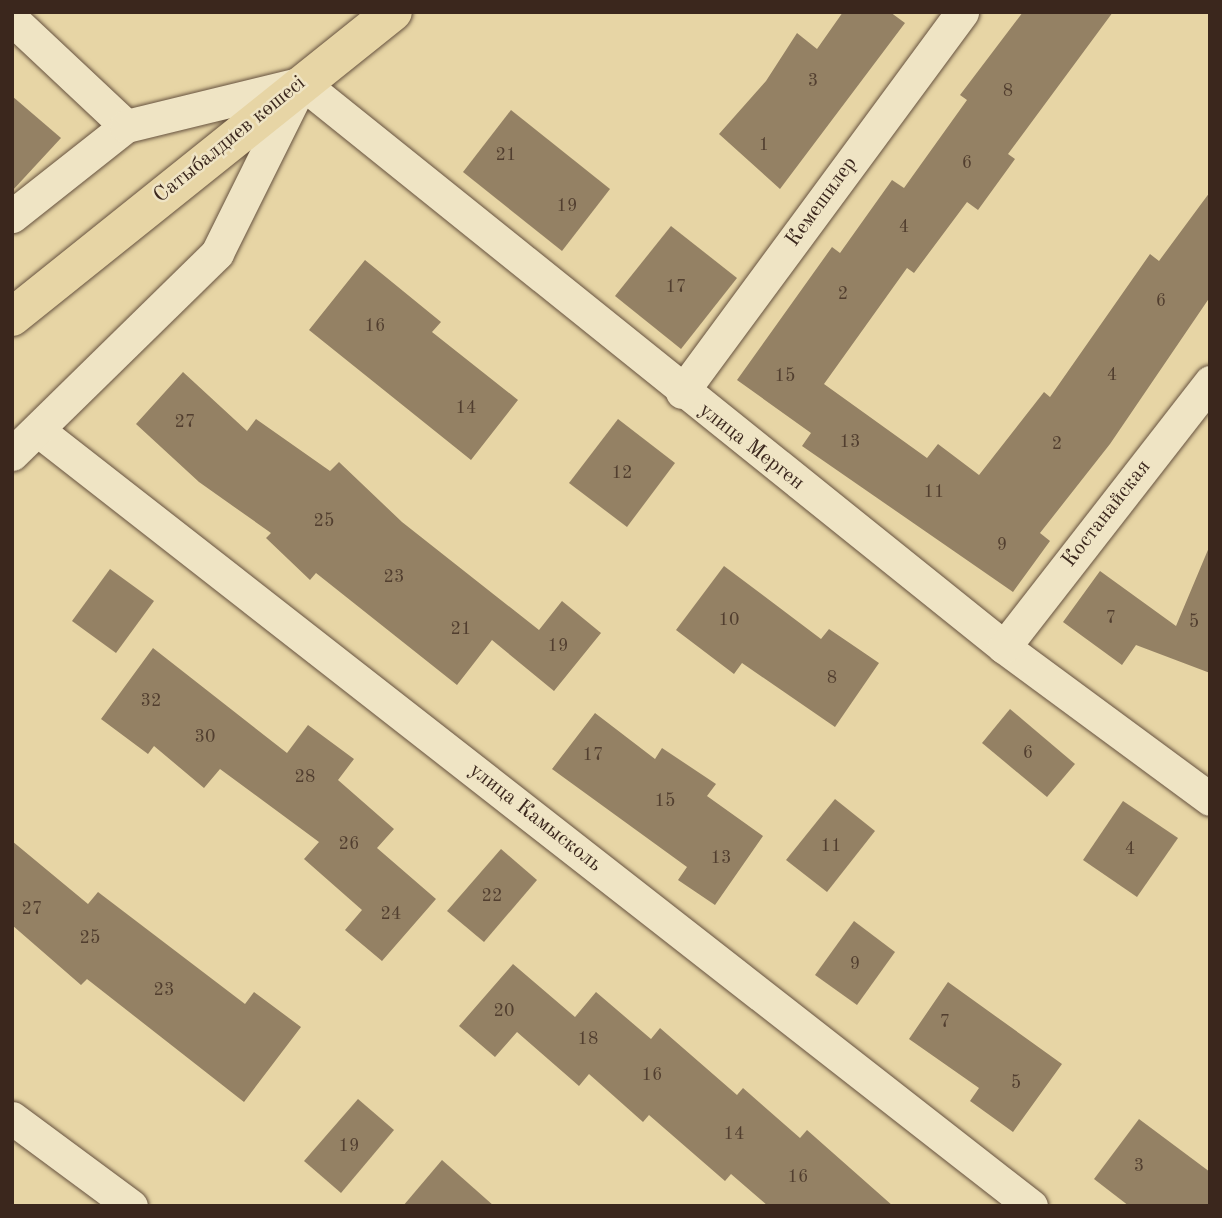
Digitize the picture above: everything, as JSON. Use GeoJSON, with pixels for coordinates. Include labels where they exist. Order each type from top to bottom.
{"type":"FeatureCollection","features":[{"type":"Feature","properties":{"kind":"main road","name":"Сатыбалдиев көшесі"},"geometry":{"type":"LineString","coordinates":[[12,317],[393,12]]}},
{"type":"Feature","properties":{"kind":"street","name":"Кемешилер"},"geometry":{"type":"LineString","coordinates":[[682,392],[962,12]]}},
{"type":"Feature","properties":{"kind":"street"},"geometry":{"type":"LineString","coordinates":[[12,19],[126,126]]}},
{"type":"Feature","properties":{"kind":"street"},"geometry":{"type":"LineString","coordinates":[[12,216],[126,126],[302,83]]}},
{"type":"Feature","properties":{"kind":"street"},"geometry":{"type":"LineString","coordinates":[[12,454],[39,431],[217,253],[302,83]]}},
{"type":"Feature","properties":{"kind":"street","name":"улица Мерген"},"geometry":{"type":"LineString","coordinates":[[302,83],[682,392],[1004,647],[1210,799]]}},
{"type":"Feature","properties":{"kind":"street","name":"Костанайская"},"geometry":{"type":"LineString","coordinates":[[1004,647],[1210,382]]}},
{"type":"Feature","properties":{"kind":"street","name":"улица Камысколь"},"geometry":{"type":"LineString","coordinates":[[39,431],[1031,1206]]}},
{"type":"Feature","properties":{"kind":"street"},"geometry":{"type":"LineString","coordinates":[[12,1118],[131,1206]]}},
{"type":"Feature","properties":{"kind":"building"},"geometry":{"type":"Polygon","coordinates":[[[843,12],[890,12],[905,23],[780,189],[719,134],[766,81],[797,33],[817,49],[843,12]]]}},
{"type":"Feature","properties":{"kind":"building"},"geometry":{"type":"Polygon","coordinates":[[[1023,12],[1113,12],[1008,154],[1015,159],[978,210],[967,202],[914,273],[907,268],[824,384],[927,458],[938,444],[979,475],[1044,392],[1050,397],[1150,254],[1159,261],[1210,192],[1210,297],[1110,444],[1040,533],[1050,541],[1013,592],[802,446],[811,433],[737,380],[832,247],[840,253],[892,180],[904,188],[967,100],[960,95],[1023,12]]]}},
{"type":"Feature","properties":{"kind":"building"},"geometry":{"type":"Polygon","coordinates":[[[12,96],[61,138],[12,191],[12,96]]]}},
{"type":"Feature","properties":{"kind":"building"},"geometry":{"type":"Polygon","coordinates":[[[511,110],[610,189],[562,251],[463,172],[511,110]]]}},
{"type":"Feature","properties":{"kind":"building"},"geometry":{"type":"Polygon","coordinates":[[[671,226],[737,278],[681,349],[615,296],[671,226]]]}},
{"type":"Feature","properties":{"kind":"building"},"geometry":{"type":"Polygon","coordinates":[[[365,260],[441,322],[432,332],[518,400],[471,460],[309,330],[365,260]]]}},
{"type":"Feature","properties":{"kind":"building"},"geometry":{"type":"Polygon","coordinates":[[[183,372],[247,431],[256,419],[330,471],[339,462],[402,522],[539,630],[562,601],[601,633],[554,691],[492,640],[457,685],[316,573],[310,580],[266,538],[271,533],[199,482],[136,424],[183,372]]]}},
{"type":"Feature","properties":{"kind":"building"},"geometry":{"type":"Polygon","coordinates":[[[618,419],[675,463],[627,527],[569,483],[618,419]]]}},
{"type":"Feature","properties":{"kind":"building"},"geometry":{"type":"Polygon","coordinates":[[[1210,545],[1210,673],[1136,645],[1122,665],[1063,622],[1100,571],[1176,626],[1210,545]]]}},
{"type":"Feature","properties":{"kind":"building"},"geometry":{"type":"Polygon","coordinates":[[[724,566],[821,639],[829,629],[879,663],[835,727],[742,663],[734,674],[676,630],[724,566]]]}},
{"type":"Feature","properties":{"kind":"building"},"geometry":{"type":"Polygon","coordinates":[[[110,569],[154,601],[116,653],[72,621],[110,569]]]}},
{"type":"Feature","properties":{"kind":"building"},"geometry":{"type":"Polygon","coordinates":[[[153,648],[287,753],[308,725],[354,759],[338,780],[394,829],[377,848],[436,899],[382,961],[345,930],[362,910],[304,859],[319,842],[220,769],[204,788],[154,746],[148,754],[101,719],[153,648]]]}},
{"type":"Feature","properties":{"kind":"building"},"geometry":{"type":"Polygon","coordinates":[[[1010,709],[1075,764],[1047,797],[982,743],[1010,709]]]}},
{"type":"Feature","properties":{"kind":"building"},"geometry":{"type":"Polygon","coordinates":[[[595,713],[655,759],[662,748],[716,784],[707,796],[763,836],[715,905],[678,880],[687,867],[552,769],[595,713]]]}},
{"type":"Feature","properties":{"kind":"building"},"geometry":{"type":"Polygon","coordinates":[[[835,799],[875,831],[827,892],[786,860],[835,799]]]}},
{"type":"Feature","properties":{"kind":"building"},"geometry":{"type":"Polygon","coordinates":[[[1123,801],[1178,838],[1137,897],[1083,860],[1123,801]]]}},
{"type":"Feature","properties":{"kind":"building"},"geometry":{"type":"Polygon","coordinates":[[[12,841],[88,904],[98,892],[245,1004],[254,992],[301,1027],[244,1102],[87,979],[81,985],[12,925],[12,841]]]}},
{"type":"Feature","properties":{"kind":"building"},"geometry":{"type":"Polygon","coordinates":[[[501,849],[537,880],[484,942],[447,911],[501,849]]]}},
{"type":"Feature","properties":{"kind":"building"},"geometry":{"type":"Polygon","coordinates":[[[854,921],[895,952],[857,1005],[815,975],[854,921]]]}},
{"type":"Feature","properties":{"kind":"building"},"geometry":{"type":"Polygon","coordinates":[[[513,964],[575,1017],[596,992],[651,1039],[660,1028],[737,1095],[743,1088],[800,1138],[807,1130],[893,1206],[768,1206],[731,1174],[725,1181],[649,1115],[643,1122],[589,1074],[579,1086],[517,1032],[495,1057],[459,1026],[513,964]]]}},
{"type":"Feature","properties":{"kind":"building"},"geometry":{"type":"Polygon","coordinates":[[[948,982],[1062,1064],[1013,1132],[970,1101],[979,1088],[909,1039],[948,982]]]}},
{"type":"Feature","properties":{"kind":"building"},"geometry":{"type":"Polygon","coordinates":[[[358,1099],[394,1130],[341,1193],[304,1161],[358,1099]]]}},
{"type":"Feature","properties":{"kind":"building"},"geometry":{"type":"Polygon","coordinates":[[[1139,1119],[1210,1172],[1210,1206],[1129,1206],[1094,1179],[1139,1119]]]}},
{"type":"Feature","properties":{"kind":"building"},"geometry":{"type":"Polygon","coordinates":[[[442,1160],[494,1206],[403,1206],[442,1160]]]}}]}
